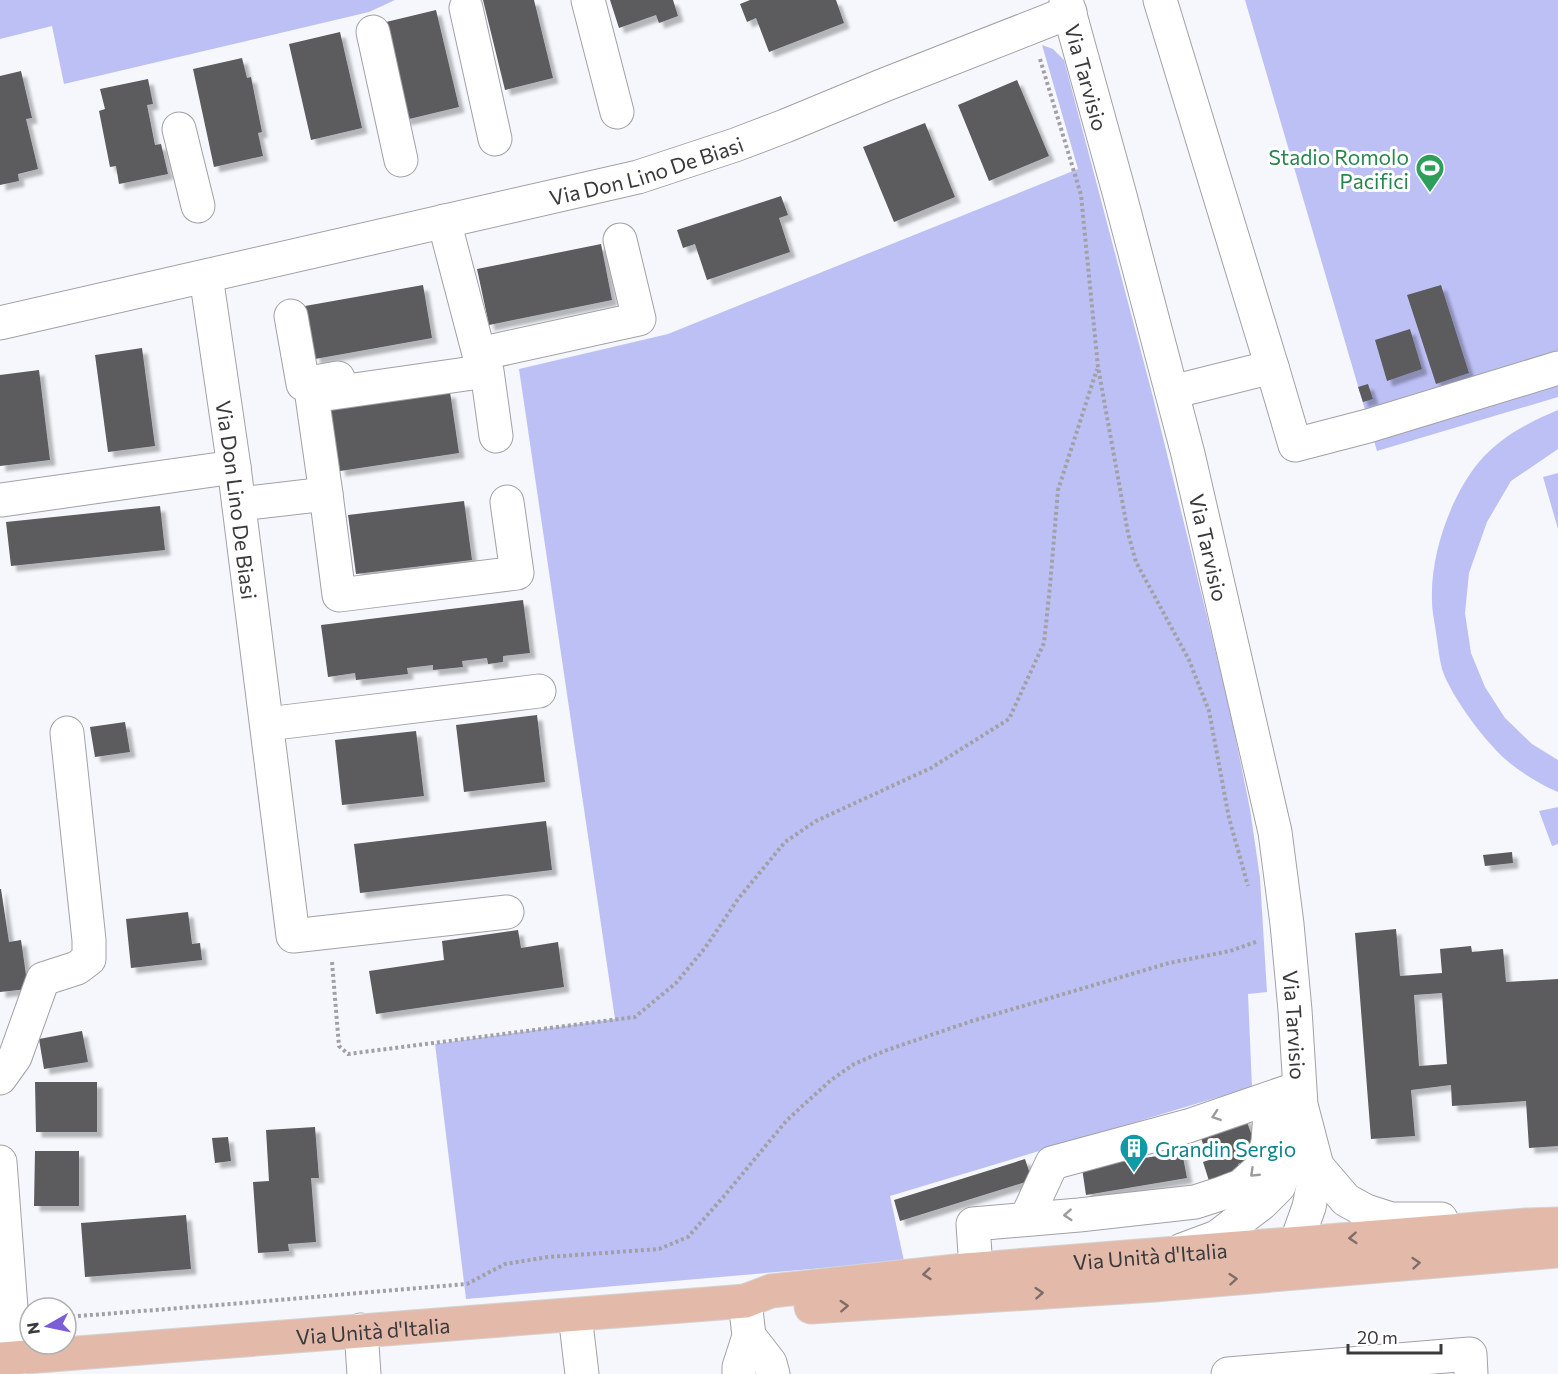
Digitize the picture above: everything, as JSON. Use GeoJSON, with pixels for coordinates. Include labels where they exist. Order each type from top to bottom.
{"type":"FeatureCollection","features":[{"type":"Feature","properties":{"kind":"main road","name":"Via Unità d'Italia"},"geometry":{"type":"LineString","coordinates":[[745,1300],[774,1309],[1132,1287],[1293,1256],[1526,1225],[1558,1224]]}},
{"type":"Feature","properties":{"kind":"main road","name":"Via Unità d'Italia"},"geometry":{"type":"LineString","coordinates":[[7,1364],[361,1330],[745,1300],[771,1291],[976,1269],[1173,1253],[1293,1256],[1558,1251]]}},
{"type":"Feature","properties":{"kind":"street"},"geometry":{"type":"LineString","coordinates":[[588,0],[617,112]]}},
{"type":"Feature","properties":{"kind":"street"},"geometry":{"type":"LineString","coordinates":[[1160,0],[1295,445],[1368,426],[1558,368]]}},
{"type":"Feature","properties":{"kind":"street","name":"Via Don Lino De Biasi"},"geometry":{"type":"LineString","coordinates":[[0,323],[638,177],[684,163],[785,126],[1068,6]]}},
{"type":"Feature","properties":{"kind":"street","name":"Via Tarvisio"},"geometry":{"type":"LineString","coordinates":[[1068,6],[1195,483],[1275,832],[1287,924],[1291,1097],[1287,1164],[1279,1186],[1262,1203],[1217,1237],[1173,1253]]}},
{"type":"Feature","properties":{"kind":"street"},"geometry":{"type":"LineString","coordinates":[[466,8],[495,139]]}},
{"type":"Feature","properties":{"kind":"street"},"geometry":{"type":"LineString","coordinates":[[373,32],[401,160]]}},
{"type":"Feature","properties":{"kind":"street"},"geometry":{"type":"LineString","coordinates":[[179,129],[198,206]]}},
{"type":"Feature","properties":{"kind":"street"},"geometry":{"type":"LineString","coordinates":[[444,221],[479,354]]}},
{"type":"Feature","properties":{"kind":"street"},"geometry":{"type":"LineString","coordinates":[[291,316],[303,384],[479,354],[639,319],[620,240]]}},
{"type":"Feature","properties":{"kind":"street","name":"Via Don Lino De Biasi"},"geometry":{"type":"LineString","coordinates":[[206,276],[239,504],[292,936],[507,912]]}},
{"type":"Feature","properties":{"kind":"street"},"geometry":{"type":"LineString","coordinates":[[1172,392],[1272,367]]}},
{"type":"Feature","properties":{"kind":"street"},"geometry":{"type":"LineString","coordinates":[[496,436],[487,371],[312,396],[339,595],[517,573],[507,502]]}},
{"type":"Feature","properties":{"kind":"street"},"geometry":{"type":"LineString","coordinates":[[2,500],[234,468]]}},
{"type":"Feature","properties":{"kind":"street"},"geometry":{"type":"LineString","coordinates":[[239,504],[326,494]]}},
{"type":"Feature","properties":{"kind":"street"},"geometry":{"type":"LineString","coordinates":[[267,724],[539,691]]}},
{"type":"Feature","properties":{"kind":"street"},"geometry":{"type":"LineString","coordinates":[[0,1078],[15,1057],[43,979],[77,968],[89,959],[89,940],[67,733]]}},
{"type":"Feature","properties":{"kind":"street"},"geometry":{"type":"LineString","coordinates":[[976,1269],[973,1224],[1195,1202],[1240,1186],[1261,1168],[1268,1142],[1291,1097]]}},
{"type":"Feature","properties":{"kind":"street"},"geometry":{"type":"LineString","coordinates":[[1026,1219],[1053,1163],[1291,1097]]}},
{"type":"Feature","properties":{"kind":"street","name":"Via Tarvisio"},"geometry":{"type":"LineString","coordinates":[[1291,1097],[1317,1166],[1346,1200],[1366,1211],[1390,1219],[1495,1217],[1526,1225]]}},
{"type":"Feature","properties":{"kind":"street"},"geometry":{"type":"LineString","coordinates":[[0,1162],[12,1321],[7,1364]]}},
{"type":"Feature","properties":{"kind":"street","name":"Via Tarvisio"},"geometry":{"type":"LineString","coordinates":[[1293,1256],[1309,1207],[1317,1166]]}},
{"type":"Feature","properties":{"kind":"street"},"geometry":{"type":"LineString","coordinates":[[1279,1186],[1282,1229],[1293,1256]]}},
{"type":"Feature","properties":{"kind":"street"},"geometry":{"type":"LineString","coordinates":[[739,1374],[748,1336],[745,1300]]}},
{"type":"Feature","properties":{"kind":"street"},"geometry":{"type":"LineString","coordinates":[[575,1315],[582,1374]]}},
{"type":"Feature","properties":{"kind":"street"},"geometry":{"type":"LineString","coordinates":[[361,1330],[364,1374]]}},
{"type":"Feature","properties":{"kind":"street"},"geometry":{"type":"LineString","coordinates":[[748,1336],[770,1363],[773,1374]]}},
{"type":"Feature","properties":{"kind":"street"},"geometry":{"type":"LineString","coordinates":[[1228,1374],[1470,1354],[1471,1374]]}},
{"type":"Feature","properties":{"kind":"path"},"geometry":{"type":"LineString","coordinates":[[1039,56],[1081,195],[1098,367],[1128,533],[1136,562],[1189,660],[1209,711],[1229,818],[1246,884],[1251,890]]}},
{"type":"Feature","properties":{"kind":"path"},"geometry":{"type":"LineString","coordinates":[[332,931],[332,968],[339,1046],[348,1054],[635,1017],[676,982],[705,948],[738,899],[785,843],[816,821],[931,768],[1009,719],[1044,643],[1058,490],[1098,367]]}},
{"type":"Feature","properties":{"kind":"path"},"geometry":{"type":"LineString","coordinates":[[78,1316],[467,1284],[505,1264],[548,1257],[659,1249],[688,1237],[788,1120],[831,1080],[854,1064],[887,1050],[972,1021],[1169,963],[1230,951],[1257,942]]}},
{"type":"Feature","properties":{"kind":"shaded area"},"geometry":{"type":"Polygon","coordinates":[[[0,0],[395,0],[369,12],[64,84],[52,26],[0,39],[0,0]]]}},
{"type":"Feature","properties":{"kind":"shaded area","name":"Stadio Romolo Pacifici"},"geometry":{"type":"Polygon","coordinates":[[[1245,0],[1558,0],[1558,397],[1377,451],[1245,0]]]}},
{"type":"Feature","properties":{"kind":"shaded area"},"geometry":{"type":"Polygon","coordinates":[[[1042,45],[1053,49],[1064,60],[1153,397],[1229,706],[1250,809],[1260,878],[1267,992],[1248,994],[1252,1087],[890,1196],[904,1261],[466,1299],[435,1044],[615,1019],[519,369],[668,334],[1078,169],[1042,45]]]}},
{"type":"Feature","properties":{"kind":"shaded area"},"geometry":{"type":"Polygon","coordinates":[[[1558,410],[1558,449],[1511,481],[1487,522],[1469,573],[1465,613],[1471,653],[1485,687],[1505,718],[1532,744],[1558,760],[1558,792],[1528,776],[1502,756],[1481,733],[1453,693],[1439,656],[1433,613],[1432,584],[1438,546],[1451,509],[1459,492],[1479,462],[1506,438],[1526,425],[1558,410]]]}},
{"type":"Feature","properties":{"kind":"shaded area"},"geometry":{"type":"Polygon","coordinates":[[[1558,473],[1558,529],[1543,477],[1558,473]]]}},
{"type":"Feature","properties":{"kind":"shaded area"},"geometry":{"type":"Polygon","coordinates":[[[1558,807],[1558,844],[1552,846],[1539,811],[1558,807]]]}},
{"type":"Feature","properties":{"kind":"building"},"geometry":{"type":"Polygon","coordinates":[[[483,0],[534,0],[553,78],[505,90],[483,0]]]}},
{"type":"Feature","properties":{"kind":"building"},"geometry":{"type":"Polygon","coordinates":[[[610,0],[673,0],[678,16],[659,23],[656,15],[619,28],[610,0]]]}},
{"type":"Feature","properties":{"kind":"building"},"geometry":{"type":"Polygon","coordinates":[[[750,0],[836,0],[844,23],[769,52],[756,18],[747,22],[740,4],[750,0]]]}},
{"type":"Feature","properties":{"kind":"building"},"geometry":{"type":"Polygon","coordinates":[[[436,10],[459,107],[405,120],[382,23],[436,10]]]}},
{"type":"Feature","properties":{"kind":"building"},"geometry":{"type":"Polygon","coordinates":[[[340,32],[362,128],[311,140],[289,44],[340,32]]]}},
{"type":"Feature","properties":{"kind":"building"},"geometry":{"type":"Polygon","coordinates":[[[242,58],[247,78],[251,77],[262,132],[258,133],[263,156],[214,167],[193,69],[242,58]]]}},
{"type":"Feature","properties":{"kind":"building"},"geometry":{"type":"Polygon","coordinates":[[[21,71],[32,118],[26,119],[38,169],[18,174],[19,181],[0,185],[0,76],[21,71]]]}},
{"type":"Feature","properties":{"kind":"building"},"geometry":{"type":"Polygon","coordinates":[[[148,79],[153,104],[147,105],[155,145],[161,144],[168,174],[119,184],[116,166],[110,167],[99,111],[105,109],[100,89],[148,79]]]}},
{"type":"Feature","properties":{"kind":"building"},"geometry":{"type":"Polygon","coordinates":[[[1017,80],[1049,156],[989,181],[958,105],[1017,80]]]}},
{"type":"Feature","properties":{"kind":"building"},"geometry":{"type":"Polygon","coordinates":[[[925,123],[955,197],[894,222],[863,147],[925,123]]]}},
{"type":"Feature","properties":{"kind":"building"},"geometry":{"type":"Polygon","coordinates":[[[781,196],[788,215],[779,218],[790,252],[707,280],[695,244],[683,248],[677,230],[781,196]]]}},
{"type":"Feature","properties":{"kind":"building"},"geometry":{"type":"Polygon","coordinates":[[[601,244],[612,300],[489,325],[477,269],[601,244]]]}},
{"type":"Feature","properties":{"kind":"building"},"geometry":{"type":"Polygon","coordinates":[[[423,285],[432,338],[315,359],[305,306],[423,285]]]}},
{"type":"Feature","properties":{"kind":"building"},"geometry":{"type":"Polygon","coordinates":[[[1441,285],[1469,373],[1436,384],[1407,295],[1441,285]]]}},
{"type":"Feature","properties":{"kind":"building"},"geometry":{"type":"Polygon","coordinates":[[[1410,329],[1422,369],[1387,381],[1375,340],[1410,329]]]}},
{"type":"Feature","properties":{"kind":"building"},"geometry":{"type":"Polygon","coordinates":[[[142,348],[155,446],[108,452],[95,355],[142,348]]]}},
{"type":"Feature","properties":{"kind":"building"},"geometry":{"type":"Polygon","coordinates":[[[39,370],[50,460],[0,466],[0,375],[39,370]]]}},
{"type":"Feature","properties":{"kind":"building"},"geometry":{"type":"Polygon","coordinates":[[[1368,384],[1373,399],[1363,402],[1358,387],[1368,384]]]}},
{"type":"Feature","properties":{"kind":"building"},"geometry":{"type":"Polygon","coordinates":[[[450,392],[459,453],[340,471],[330,410],[450,392]]]}},
{"type":"Feature","properties":{"kind":"building"},"geometry":{"type":"Polygon","coordinates":[[[464,501],[472,560],[356,574],[348,515],[464,501]]]}},
{"type":"Feature","properties":{"kind":"building"},"geometry":{"type":"Polygon","coordinates":[[[160,506],[165,550],[11,566],[6,522],[160,506]]]}},
{"type":"Feature","properties":{"kind":"building"},"geometry":{"type":"Polygon","coordinates":[[[523,600],[530,653],[503,656],[503,662],[488,664],[487,658],[462,661],[463,667],[433,670],[433,665],[407,668],[408,674],[356,680],[355,673],[328,677],[321,625],[523,600]]]}},
{"type":"Feature","properties":{"kind":"building"},"geometry":{"type":"Polygon","coordinates":[[[537,715],[545,782],[464,792],[456,725],[537,715]]]}},
{"type":"Feature","properties":{"kind":"building"},"geometry":{"type":"Polygon","coordinates":[[[125,722],[130,752],[95,757],[90,727],[125,722]]]}},
{"type":"Feature","properties":{"kind":"building"},"geometry":{"type":"Polygon","coordinates":[[[416,731],[424,796],[342,805],[335,740],[416,731]]]}},
{"type":"Feature","properties":{"kind":"building"},"geometry":{"type":"Polygon","coordinates":[[[546,821],[552,870],[360,893],[354,844],[546,821]]]}},
{"type":"Feature","properties":{"kind":"building"},"geometry":{"type":"Polygon","coordinates":[[[1512,852],[1513,863],[1485,866],[1483,855],[1512,852]]]}},
{"type":"Feature","properties":{"kind":"building"},"geometry":{"type":"Polygon","coordinates":[[[0,889],[9,942],[21,940],[28,989],[0,992],[0,889]]]}},
{"type":"Feature","properties":{"kind":"building"},"geometry":{"type":"Polygon","coordinates":[[[188,912],[192,944],[200,943],[202,960],[131,968],[126,919],[188,912]]]}},
{"type":"Feature","properties":{"kind":"building"},"geometry":{"type":"Polygon","coordinates":[[[1396,929],[1400,976],[1442,973],[1440,949],[1471,946],[1472,952],[1503,949],[1506,982],[1558,979],[1558,1146],[1529,1148],[1526,1101],[1452,1106],[1451,1085],[1411,1090],[1415,1136],[1371,1139],[1355,933],[1396,929]],[[1442,993],[1414,995],[1419,1066],[1447,1064],[1442,993]]]}},
{"type":"Feature","properties":{"kind":"building"},"geometry":{"type":"Polygon","coordinates":[[[518,930],[521,948],[558,942],[564,987],[376,1014],[369,971],[444,960],[442,941],[518,930]]]}},
{"type":"Feature","properties":{"kind":"building"},"geometry":{"type":"Polygon","coordinates":[[[82,1031],[88,1062],[44,1069],[39,1039],[82,1031]]]}},
{"type":"Feature","properties":{"kind":"building"},"geometry":{"type":"Polygon","coordinates":[[[35,1082],[97,1082],[97,1132],[36,1132],[35,1082]]]}},
{"type":"Feature","properties":{"kind":"building"},"geometry":{"type":"Polygon","coordinates":[[[1245,1117],[1254,1141],[1243,1146],[1248,1160],[1238,1164],[1241,1173],[1210,1184],[1203,1162],[1209,1160],[1199,1133],[1245,1117]]]}},
{"type":"Feature","properties":{"kind":"building"},"geometry":{"type":"Polygon","coordinates":[[[315,1127],[319,1178],[311,1178],[316,1242],[288,1244],[289,1251],[258,1253],[253,1182],[269,1181],[266,1130],[315,1127]]]}},
{"type":"Feature","properties":{"kind":"building"},"geometry":{"type":"Polygon","coordinates":[[[228,1137],[231,1161],[215,1163],[212,1138],[228,1137]]]}},
{"type":"Feature","properties":{"kind":"building"},"geometry":{"type":"Polygon","coordinates":[[[35,1151],[79,1151],[79,1206],[34,1206],[35,1151]]]}},
{"type":"Feature","properties":{"kind":"building","name":"Grandin Sergio"},"geometry":{"type":"Polygon","coordinates":[[[1182,1152],[1187,1178],[1086,1195],[1082,1168],[1182,1152]]]}},
{"type":"Feature","properties":{"kind":"building"},"geometry":{"type":"Polygon","coordinates":[[[1025,1159],[1032,1180],[900,1221],[894,1200],[1025,1159]]]}},
{"type":"Feature","properties":{"kind":"building"},"geometry":{"type":"Polygon","coordinates":[[[186,1215],[191,1269],[85,1277],[81,1223],[186,1215]]]}},
{"type":"Feature","properties":{"kind":"place","name":"Stadio Romolo Pacifici"},"geometry":{"type":"Point","coordinates":[1430,194]}},
{"type":"Feature","properties":{"kind":"place","name":"Grandin Sergio"},"geometry":{"type":"Point","coordinates":[1134,1174]}}]}
